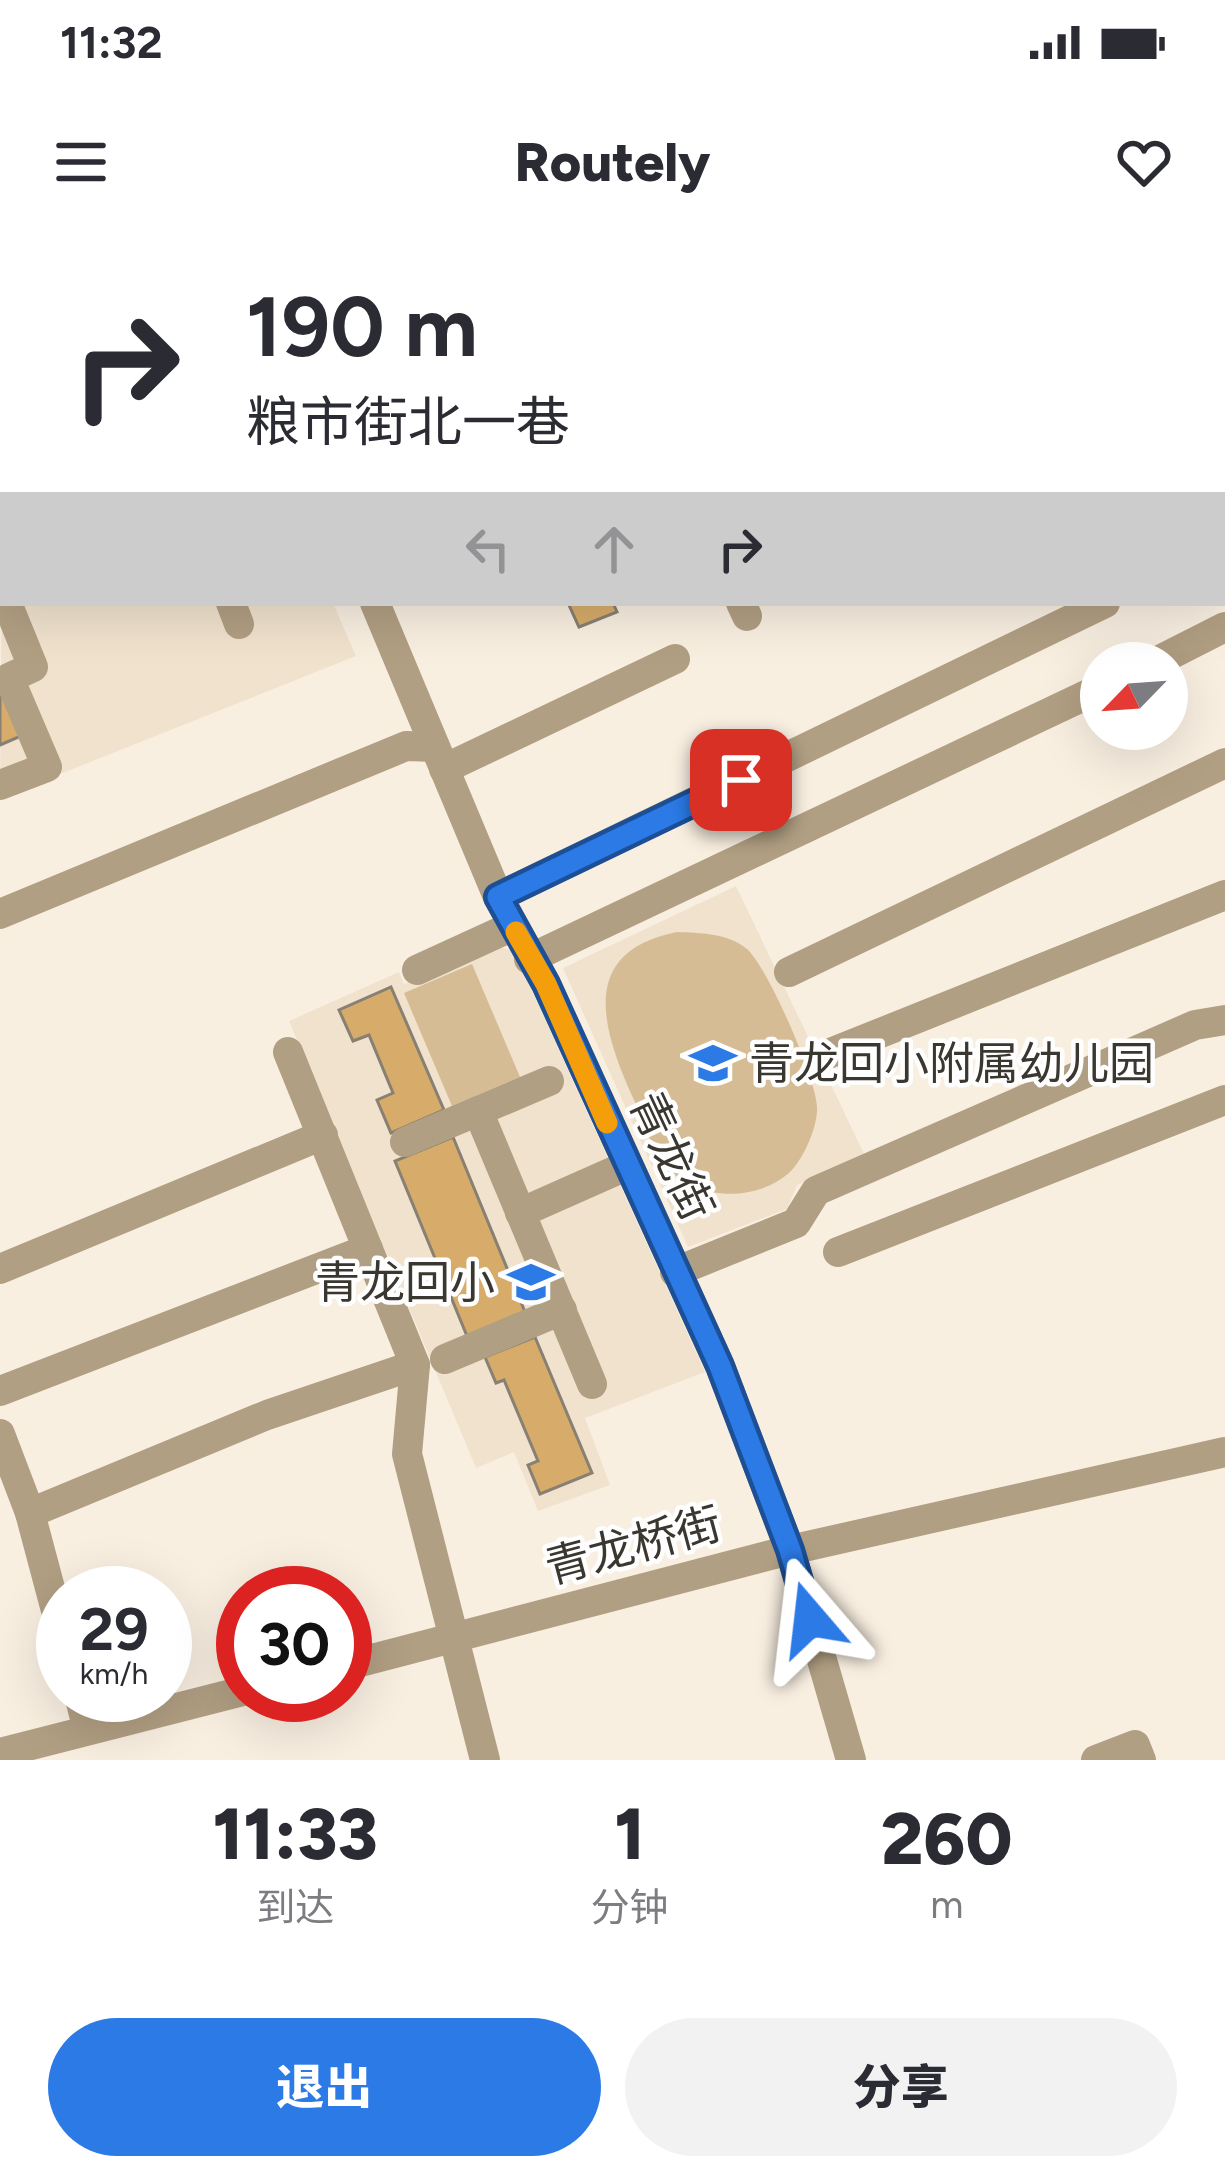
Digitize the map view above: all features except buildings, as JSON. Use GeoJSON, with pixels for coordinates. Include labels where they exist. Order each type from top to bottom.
{"type":"FeatureCollection","features":[{"type":"Feature","properties":{"kind":"street"},"geometry":{"type":"LineString","coordinates":[[0,785],[47,767],[9,678],[33,667],[8,606]]}},
{"type":"Feature","properties":{"kind":"street","name":"青龙街"},"geometry":{"type":"LineString","coordinates":[[376,606],[498,897],[546,984],[720,1366],[790,1550],[851,1760]]}},
{"type":"Feature","properties":{"kind":"street"},"geometry":{"type":"LineString","coordinates":[[498,897],[1099,606]]}},
{"type":"Feature","properties":{"kind":"street"},"geometry":{"type":"LineString","coordinates":[[1188,646],[1225,627]]}},
{"type":"Feature","properties":{"kind":"street"},"geometry":{"type":"LineString","coordinates":[[0,914],[406,746],[440,758],[675,659]]}},
{"type":"Feature","properties":{"kind":"street"},"geometry":{"type":"LineString","coordinates":[[529,958],[1080,698]]}},
{"type":"Feature","properties":{"kind":"street"},"geometry":{"type":"LineString","coordinates":[[789,972],[1225,763]]}},
{"type":"Feature","properties":{"kind":"street"},"geometry":{"type":"LineString","coordinates":[[824,1056],[1225,896]]}},
{"type":"Feature","properties":{"kind":"street"},"geometry":{"type":"LineString","coordinates":[[417,970],[512,926]]}},
{"type":"Feature","properties":{"kind":"street"},"geometry":{"type":"LineString","coordinates":[[675,1272],[796,1223],[816,1192],[1195,1025],[1225,1020]]}},
{"type":"Feature","properties":{"kind":"street"},"geometry":{"type":"LineString","coordinates":[[288,1052],[368,1249],[430,1362],[406,1454],[484,1760]]}},
{"type":"Feature","properties":{"kind":"street"},"geometry":{"type":"LineString","coordinates":[[405,1142],[549,1081]]}},
{"type":"Feature","properties":{"kind":"street"},"geometry":{"type":"LineString","coordinates":[[838,1252],[1225,1100]]}},
{"type":"Feature","properties":{"kind":"street"},"geometry":{"type":"LineString","coordinates":[[478,1111],[592,1384]]}},
{"type":"Feature","properties":{"kind":"street"},"geometry":{"type":"LineString","coordinates":[[0,1268],[322,1136]]}},
{"type":"Feature","properties":{"kind":"street"},"geometry":{"type":"LineString","coordinates":[[520,1213],[626,1166]]}},
{"type":"Feature","properties":{"kind":"street"},"geometry":{"type":"LineString","coordinates":[[0,1391],[368,1249]]}},
{"type":"Feature","properties":{"kind":"street"},"geometry":{"type":"LineString","coordinates":[[30,1513],[267,1415],[430,1362],[562,1310]]}},
{"type":"Feature","properties":{"kind":"street"},"geometry":{"type":"LineString","coordinates":[[0,1434],[7,1476],[30,1513],[44,1566]]}},
{"type":"Feature","properties":{"kind":"street","name":"青龙桥街"},"geometry":{"type":"LineString","coordinates":[[372,1659],[790,1550],[1225,1452]]}},
{"type":"Feature","properties":{"kind":"street"},"geometry":{"type":"LineString","coordinates":[[0,1753],[216,1698]]}},
{"type":"Feature","properties":{"kind":"street"},"geometry":{"type":"LineString","coordinates":[[86,1722],[88,1730]]}},
{"type":"Feature","properties":{"kind":"street"},"geometry":{"type":"LineString","coordinates":[[1096,1760],[1135,1745],[1142,1760]]}},
{"type":"Feature","properties":{"kind":"shaded area"},"geometry":{"type":"Polygon","coordinates":[[[2,606],[334,606],[356,656],[0,798],[2,606]]]}},
{"type":"Feature","properties":{"kind":"shaded area","name":"青龙回小附属幼儿园"},"geometry":{"type":"Polygon","coordinates":[[[736,886],[866,1158],[797,1185],[787,1209],[688,1247],[563,968],[736,886]]]}},
{"type":"Feature","properties":{"kind":"shaded area","name":"青龙回小附属幼儿园"},"geometry":{"type":"Polygon","coordinates":[[[677,932],[723,937],[747,949],[778,1000],[809,1073],[817,1107],[809,1143],[789,1173],[759,1189],[725,1194],[708,1191],[691,1185],[664,1164],[613,1047],[606,997],[611,976],[623,957],[645,942],[677,932]]]}},
{"type":"Feature","properties":{"kind":"shaded area","name":"青龙回小"},"geometry":{"type":"Polygon","coordinates":[[[491,945],[514,951],[705,1372],[585,1418],[610,1485],[538,1511],[514,1452],[476,1468],[289,1021],[399,972],[404,984],[491,945]]]}},
{"type":"Feature","properties":{"kind":"shaded area"},"geometry":{"type":"Polygon","coordinates":[[[472,964],[520,1077],[452,1106],[404,993],[472,964]]]}},
{"type":"Feature","properties":{"kind":"slow traffic"},"geometry":{"type":"LineString","coordinates":[[516,932],[546,984],[607,1123]]}},
{"type":"Feature","properties":{"kind":"place","name":"青龙回小附属幼儿园"},"geometry":{"type":"Point","coordinates":[713,1063]}},
{"type":"Feature","properties":{"kind":"place","name":"青龙回小"},"geometry":{"type":"Point","coordinates":[531,1282]}},
{"type":"Feature","properties":{"kind":"route"},"geometry":{"type":"LineString","coordinates":[[741,780],[498,897],[546,984],[720,1366],[790,1550],[810,1619]]}}]}
